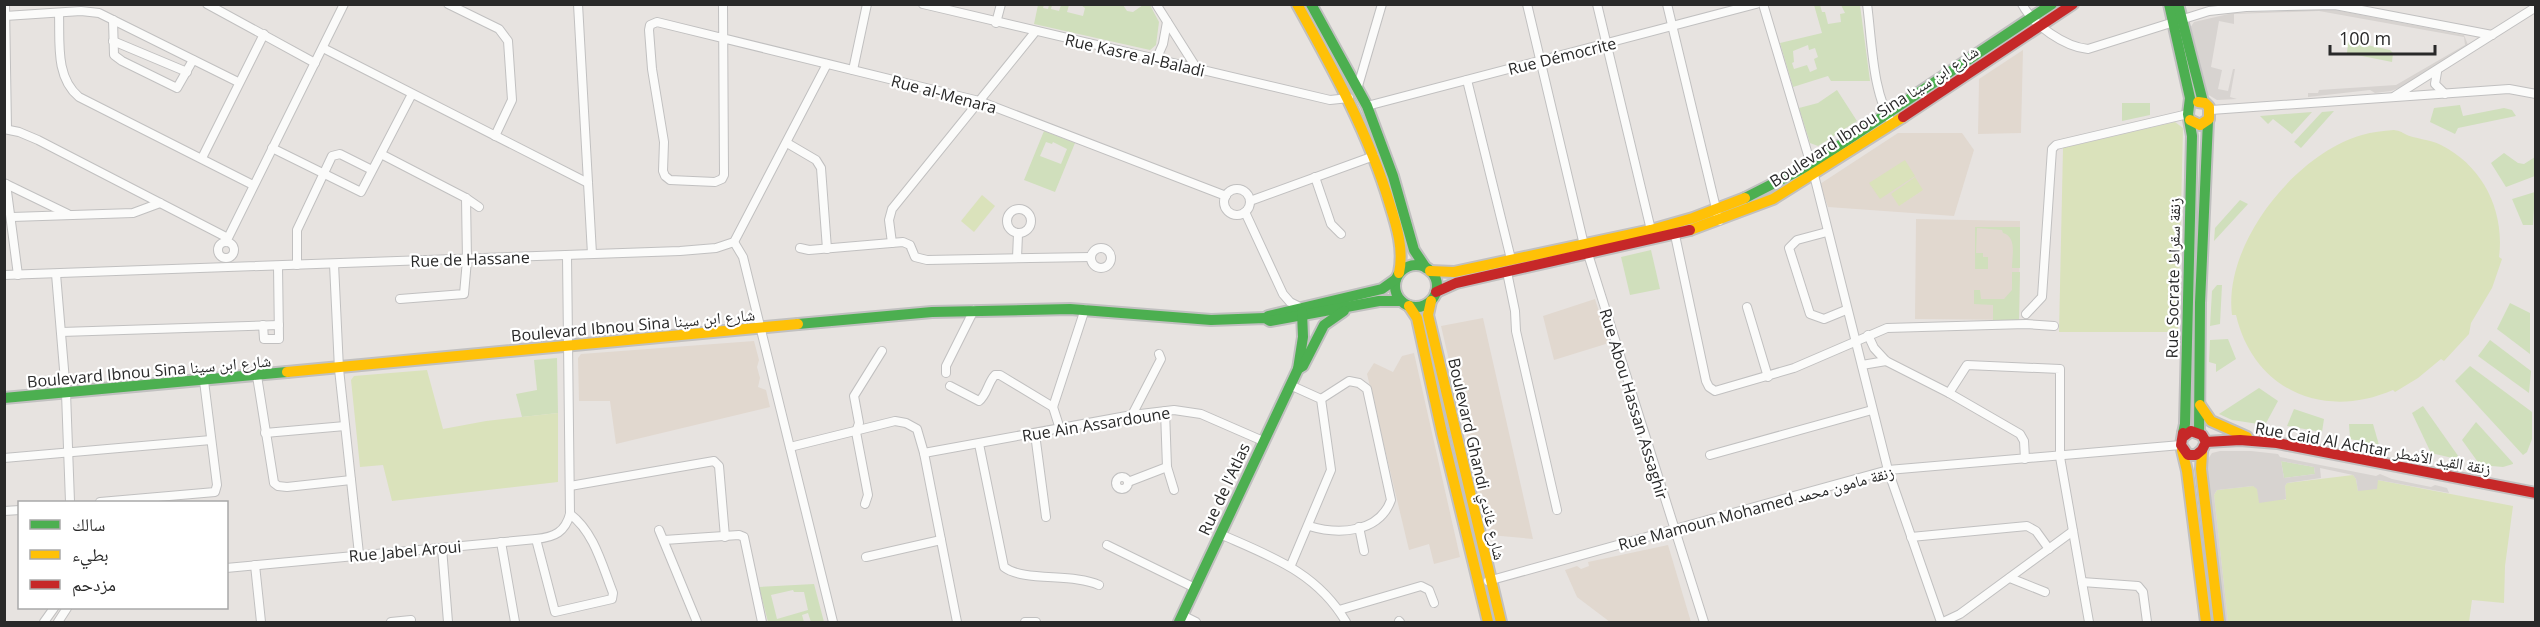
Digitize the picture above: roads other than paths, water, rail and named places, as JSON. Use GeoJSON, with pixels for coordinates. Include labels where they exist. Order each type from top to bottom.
{"type":"FeatureCollection","features":[{"type":"Feature","properties":{"kind":"main road"},"geometry":{"type":"LineString","coordinates":[[1297,4],[1348,98],[1374,156],[1400,244],[1402,263],[1395,290],[1405,303],[1420,307],[1433,296],[1436,280],[1415,253],[1393,176],[1358,86],[1311,4]]}},
{"type":"Feature","properties":{"kind":"main road","name":"Boulevard Ibnou Sina شارع ابن سينا"},"geometry":{"type":"LineString","coordinates":[[1428,270],[1454,272],[1511,260],[1675,235],[1773,199],[1813,175],[2052,4]]}},
{"type":"Feature","properties":{"kind":"main road","name":"Boulevard Ibnou Sina شارع ابن سينا"},"geometry":{"type":"LineString","coordinates":[[1890,120],[2073,4]]}},
{"type":"Feature","properties":{"kind":"main road","name":"Rue Socrate زنقة سقراط"},"geometry":{"type":"LineString","coordinates":[[2169,4],[2178,22],[2207,111],[2198,402],[2202,442],[2200,465],[2218,622]]}},
{"type":"Feature","properties":{"kind":"main road","name":"Rue Socrate زنقة سقراط"},"geometry":{"type":"LineString","coordinates":[[2178,4],[2178,22],[2190,98],[2192,136],[2182,444],[2206,622]]}},
{"type":"Feature","properties":{"kind":"main road"},"geometry":{"type":"LineString","coordinates":[[2196,102],[2207,111],[2200,125],[2189,113],[2196,102]]}},
{"type":"Feature","properties":{"kind":"main road","name":"Boulevard Ibnou Sina شارع ابن سينا"},"geometry":{"type":"LineString","coordinates":[[1433,296],[1456,282],[1507,272],[1651,230],[1716,209],[1782,182],[1813,175]]}},
{"type":"Feature","properties":{"kind":"main road"},"geometry":{"type":"LineString","coordinates":[[2188,259],[2201,260]]}},
{"type":"Feature","properties":{"kind":"main road"},"geometry":{"type":"LineString","coordinates":[[1397,276],[1411,266],[1428,270]]}},
{"type":"Feature","properties":{"kind":"main road","name":"Boulevard Ibnou Sina شارع ابن سينا"},"geometry":{"type":"LineString","coordinates":[[1302,312],[1382,289],[1397,276]]}},
{"type":"Feature","properties":{"kind":"main road","name":"Boulevard Ghandi شارع غاندي"},"geometry":{"type":"LineString","coordinates":[[1433,296],[1430,321],[1501,622]]}},
{"type":"Feature","properties":{"kind":"main road","name":"Boulevard Ibnou Sina شارع ابن سينا"},"geometry":{"type":"LineString","coordinates":[[4,398],[974,310],[1085,309],[1211,320],[1265,318],[1270,314],[1389,300],[1405,303]]}},
{"type":"Feature","properties":{"kind":"main road","name":"Boulevard Ghandi شارع غاندي"},"geometry":{"type":"LineString","coordinates":[[1405,303],[1416,318],[1488,622]]}},
{"type":"Feature","properties":{"kind":"main road","name":"Rue de l'Atlas"},"geometry":{"type":"LineString","coordinates":[[1180,619],[1298,369],[1303,366],[1318,334],[1327,322],[1357,305]]}},
{"type":"Feature","properties":{"kind":"main road","name":"Rue de l'Atlas"},"geometry":{"type":"LineString","coordinates":[[1298,369],[1303,337],[1302,312]]}},
{"type":"Feature","properties":{"kind":"main road"},"geometry":{"type":"LineString","coordinates":[[2198,402],[2211,421],[2257,441]]}},
{"type":"Feature","properties":{"kind":"main road"},"geometry":{"type":"LineString","coordinates":[[2191,431],[2202,442],[2193,456],[2182,444],[2191,431]]}},
{"type":"Feature","properties":{"kind":"main road","name":"Rue Caid Al Achtar زنقة القيد الأشطر"},"geometry":{"type":"LineString","coordinates":[[2202,442],[2257,441],[2535,493]]}},
{"type":"Feature","properties":{"kind":"street"},"geometry":{"type":"LineString","coordinates":[[5,4],[6,129],[38,140],[226,240],[234,249],[226,263]]}},
{"type":"Feature","properties":{"kind":"street"},"geometry":{"type":"LineString","coordinates":[[207,4],[315,63]]}},
{"type":"Feature","properties":{"kind":"street"},"geometry":{"type":"LineString","coordinates":[[226,240],[344,4]]}},
{"type":"Feature","properties":{"kind":"street"},"geometry":{"type":"LineString","coordinates":[[448,4],[499,29],[508,41],[512,99],[495,136]]}},
{"type":"Feature","properties":{"kind":"street"},"geometry":{"type":"LineString","coordinates":[[578,4],[592,254]]}},
{"type":"Feature","properties":{"kind":"street"},"geometry":{"type":"LineString","coordinates":[[723,4],[724,38]]}},
{"type":"Feature","properties":{"kind":"street"},"geometry":{"type":"LineString","coordinates":[[853,70],[867,4]]}},
{"type":"Feature","properties":{"kind":"street","name":"Rue Kasre al-Baladi"},"geometry":{"type":"LineString","coordinates":[[923,4],[1330,100],[1348,98]]}},
{"type":"Feature","properties":{"kind":"street"},"geometry":{"type":"LineString","coordinates":[[996,23],[1001,4]]}},
{"type":"Feature","properties":{"kind":"street"},"geometry":{"type":"LineString","coordinates":[[1156,4],[1197,69]]}},
{"type":"Feature","properties":{"kind":"street"},"geometry":{"type":"LineString","coordinates":[[1358,86],[1382,4]]}},
{"type":"Feature","properties":{"kind":"street","name":"Rue Abou Hassan Assaghir"},"geometry":{"type":"LineString","coordinates":[[1527,4],[1586,249],[1673,530],[1704,622]]}},
{"type":"Feature","properties":{"kind":"street"},"geometry":{"type":"LineString","coordinates":[[1597,4],[1651,230]]}},
{"type":"Feature","properties":{"kind":"street"},"geometry":{"type":"LineString","coordinates":[[1667,4],[1719,220]]}},
{"type":"Feature","properties":{"kind":"street","name":"Rue Démocrite"},"geometry":{"type":"LineString","coordinates":[[1367,106],[1756,4]]}},
{"type":"Feature","properties":{"kind":"street"},"geometry":{"type":"LineString","coordinates":[[1763,4],[1813,175],[1888,470],[1942,622],[1960,614],[2073,531]]}},
{"type":"Feature","properties":{"kind":"street"},"geometry":{"type":"LineString","coordinates":[[1867,4],[1880,95],[1890,120]]}},
{"type":"Feature","properties":{"kind":"street"},"geometry":{"type":"LineString","coordinates":[[2022,4],[2031,18],[2041,26],[2072,46],[2088,49],[2209,11],[2246,7],[2335,4],[2492,35]]}},
{"type":"Feature","properties":{"kind":"street"},"geometry":{"type":"LineString","coordinates":[[2394,97],[2535,7]]}},
{"type":"Feature","properties":{"kind":"street"},"geometry":{"type":"LineString","coordinates":[[5,16],[91,11],[238,82]]}},
{"type":"Feature","properties":{"kind":"street"},"geometry":{"type":"LineString","coordinates":[[59,13],[62,69],[66,83],[72,91],[79,97],[253,185]]}},
{"type":"Feature","properties":{"kind":"street"},"geometry":{"type":"LineString","coordinates":[[113,20],[115,57],[175,87],[178,87],[193,60]]}},
{"type":"Feature","properties":{"kind":"street"},"geometry":{"type":"LineString","coordinates":[[1156,60],[1163,44],[1167,22]]}},
{"type":"Feature","properties":{"kind":"street","name":"Rue al-Menara"},"geometry":{"type":"LineString","coordinates":[[724,38],[724,175],[722,179],[714,182],[670,180],[663,171],[663,131],[652,69],[649,30],[653,23],[724,38],[979,101],[1226,196]]}},
{"type":"Feature","properties":{"kind":"street"},"geometry":{"type":"LineString","coordinates":[[892,243],[889,220],[892,209],[1035,32]]}},
{"type":"Feature","properties":{"kind":"street"},"geometry":{"type":"LineString","coordinates":[[202,158],[264,34]]}},
{"type":"Feature","properties":{"kind":"street"},"geometry":{"type":"LineString","coordinates":[[113,41],[187,72]]}},
{"type":"Feature","properties":{"kind":"street"},"geometry":{"type":"LineString","coordinates":[[323,48],[588,183]]}},
{"type":"Feature","properties":{"kind":"street"},"geometry":{"type":"LineString","coordinates":[[827,64],[734,242],[743,257],[833,622]]}},
{"type":"Feature","properties":{"kind":"street"},"geometry":{"type":"LineString","coordinates":[[2438,70],[2434,77],[2435,84],[2445,94]]}},
{"type":"Feature","properties":{"kind":"street"},"geometry":{"type":"LineString","coordinates":[[1467,80],[1511,260]]}},
{"type":"Feature","properties":{"kind":"street"},"geometry":{"type":"LineString","coordinates":[[2207,111],[2509,89],[2535,94]]}},
{"type":"Feature","properties":{"kind":"street"},"geometry":{"type":"LineString","coordinates":[[272,148],[361,192],[412,94]]}},
{"type":"Feature","properties":{"kind":"street"},"geometry":{"type":"LineString","coordinates":[[2026,314],[2042,297],[2052,148],[2056,145],[2189,113]]}},
{"type":"Feature","properties":{"kind":"street"},"geometry":{"type":"LineString","coordinates":[[787,143],[816,160],[821,168],[827,249]]}},
{"type":"Feature","properties":{"kind":"street"},"geometry":{"type":"LineString","coordinates":[[297,265],[297,230],[332,156],[336,153],[372,170]]}},
{"type":"Feature","properties":{"kind":"street"},"geometry":{"type":"LineString","coordinates":[[381,154],[479,207]]}},
{"type":"Feature","properties":{"kind":"street"},"geometry":{"type":"LineString","coordinates":[[1250,201],[1374,156]]}},
{"type":"Feature","properties":{"kind":"street"},"geometry":{"type":"LineString","coordinates":[[1315,177],[1331,224],[1341,234]]}},
{"type":"Feature","properties":{"kind":"street"},"geometry":{"type":"LineString","coordinates":[[5,183],[69,215]]}},
{"type":"Feature","properties":{"kind":"street"},"geometry":{"type":"LineString","coordinates":[[5,183],[12,217],[18,275]]}},
{"type":"Feature","properties":{"kind":"street"},"geometry":{"type":"LineString","coordinates":[[1245,212],[1236,214],[1228,211],[1225,206],[1226,196],[1233,190],[1240,189],[1247,193],[1250,201],[1245,212],[1282,294],[1302,312]]}},
{"type":"Feature","properties":{"kind":"street"},"geometry":{"type":"LineString","coordinates":[[400,299],[464,294],[467,260],[466,198]]}},
{"type":"Feature","properties":{"kind":"street"},"geometry":{"type":"LineString","coordinates":[[12,217],[132,213],[160,203]]}},
{"type":"Feature","properties":{"kind":"street"},"geometry":{"type":"LineString","coordinates":[[1827,232],[1797,240],[1789,248],[1810,314],[1814,318],[1824,319],[1846,310]]}},
{"type":"Feature","properties":{"kind":"street"},"geometry":{"type":"LineString","coordinates":[[1017,258],[1018,234]]}},
{"type":"Feature","properties":{"kind":"street"},"geometry":{"type":"LineString","coordinates":[[1675,235],[1709,387],[1719,391],[1768,377],[1816,359],[1868,335],[1894,327],[2026,324],[2054,326]]}},
{"type":"Feature","properties":{"kind":"street","name":"Rue de Hassane"},"geometry":{"type":"LineString","coordinates":[[4,276],[226,263],[278,266],[467,260],[702,249],[716,248],[734,242]]}},
{"type":"Feature","properties":{"kind":"street"},"geometry":{"type":"LineString","coordinates":[[800,248],[809,250],[907,243],[915,257],[927,260],[1091,257]]}},
{"type":"Feature","properties":{"kind":"street"},"geometry":{"type":"LineString","coordinates":[[536,539],[555,612],[610,600],[614,596],[590,537],[580,521],[570,514],[567,255]]}},
{"type":"Feature","properties":{"kind":"street"},"geometry":{"type":"LineString","coordinates":[[334,264],[339,369],[359,554]]}},
{"type":"Feature","properties":{"kind":"street"},"geometry":{"type":"LineString","coordinates":[[271,325],[279,338],[264,339],[271,325],[278,266]]}},
{"type":"Feature","properties":{"kind":"street"},"geometry":{"type":"LineString","coordinates":[[1507,272],[1515,311],[1516,331],[1557,510]]}},
{"type":"Feature","properties":{"kind":"street"},"geometry":{"type":"LineString","coordinates":[[56,274],[66,393],[70,501]]}},
{"type":"Feature","properties":{"kind":"street"},"geometry":{"type":"LineString","coordinates":[[1747,307],[1768,377]]}},
{"type":"Feature","properties":{"kind":"street"},"geometry":{"type":"LineString","coordinates":[[1060,429],[1053,407],[1085,309]]}},
{"type":"Feature","properties":{"kind":"street"},"geometry":{"type":"LineString","coordinates":[[946,373],[946,366],[974,310]]}},
{"type":"Feature","properties":{"kind":"street"},"geometry":{"type":"LineString","coordinates":[[61,332],[271,325]]}},
{"type":"Feature","properties":{"kind":"street"},"geometry":{"type":"LineString","coordinates":[[1868,335],[1877,352],[1886,361],[1949,393],[2020,434],[2023,438],[2025,459]]}},
{"type":"Feature","properties":{"kind":"street"},"geometry":{"type":"LineString","coordinates":[[865,504],[868,495],[856,432],[859,423],[854,396],[882,351]]}},
{"type":"Feature","properties":{"kind":"street"},"geometry":{"type":"LineString","coordinates":[[1132,415],[1161,359],[1159,354]]}},
{"type":"Feature","properties":{"kind":"street"},"geometry":{"type":"LineString","coordinates":[[1862,365],[1886,361]]}},
{"type":"Feature","properties":{"kind":"street"},"geometry":{"type":"LineString","coordinates":[[1949,393],[1967,365],[2060,369],[2060,457],[2089,622]]}},
{"type":"Feature","properties":{"kind":"street"},"geometry":{"type":"LineString","coordinates":[[950,386],[979,401],[992,378],[1000,375],[1053,407]]}},
{"type":"Feature","properties":{"kind":"street"},"geometry":{"type":"LineString","coordinates":[[257,376],[272,479],[278,486],[351,480]]}},
{"type":"Feature","properties":{"kind":"street"},"geometry":{"type":"LineString","coordinates":[[112,501],[215,492],[217,485],[204,381]]}},
{"type":"Feature","properties":{"kind":"street"},"geometry":{"type":"LineString","coordinates":[[1309,526],[1337,531],[1359,527],[1380,519],[1391,500],[1367,389],[1359,383],[1349,381],[1321,399]]}},
{"type":"Feature","properties":{"kind":"street"},"geometry":{"type":"LineString","coordinates":[[1290,385],[1321,399]]}},
{"type":"Feature","properties":{"kind":"street"},"geometry":{"type":"LineString","coordinates":[[1291,565],[1331,470],[1321,399]]}},
{"type":"Feature","properties":{"kind":"street"},"geometry":{"type":"LineString","coordinates":[[1710,455],[1872,410]]}},
{"type":"Feature","properties":{"kind":"street"},"geometry":{"type":"LineString","coordinates":[[1166,411],[1167,467],[1174,490]]}},
{"type":"Feature","properties":{"kind":"street","name":"Rue Ain Assardoune"},"geometry":{"type":"LineString","coordinates":[[924,453],[1132,415],[1166,411],[1201,414],[1263,441]]}},
{"type":"Feature","properties":{"kind":"street"},"geometry":{"type":"LineString","coordinates":[[790,447],[896,421],[906,423],[916,429],[924,453],[957,622]]}},
{"type":"Feature","properties":{"kind":"street"},"geometry":{"type":"LineString","coordinates":[[265,433],[345,426]]}},
{"type":"Feature","properties":{"kind":"street"},"geometry":{"type":"LineString","coordinates":[[1035,434],[1046,518]]}},
{"type":"Feature","properties":{"kind":"street"},"geometry":{"type":"LineString","coordinates":[[4,458],[211,440]]}},
{"type":"Feature","properties":{"kind":"street"},"geometry":{"type":"LineString","coordinates":[[979,444],[1004,567],[1023,573],[1077,578],[1099,585]]}},
{"type":"Feature","properties":{"kind":"street","name":"Rue Mamoun Mohamed زنقة مامون محمد"},"geometry":{"type":"LineString","coordinates":[[1478,584],[1888,470],[2060,457],[2182,444]]}},
{"type":"Feature","properties":{"kind":"street"},"geometry":{"type":"LineString","coordinates":[[570,486],[710,461],[715,462],[719,466],[725,537]]}},
{"type":"Feature","properties":{"kind":"street"},"geometry":{"type":"LineString","coordinates":[[1128,482],[1167,467]]}},
{"type":"Feature","properties":{"kind":"street","name":"Rue Jabel Aroui"},"geometry":{"type":"LineString","coordinates":[[228,568],[536,539],[558,534],[566,527],[570,514]]}},
{"type":"Feature","properties":{"kind":"street"},"geometry":{"type":"LineString","coordinates":[[1911,537],[2027,526],[2036,531],[2049,549]]}},
{"type":"Feature","properties":{"kind":"street"},"geometry":{"type":"LineString","coordinates":[[1359,527],[1364,551]]}},
{"type":"Feature","properties":{"kind":"street"},"geometry":{"type":"LineString","coordinates":[[659,530],[697,622]]}},
{"type":"Feature","properties":{"kind":"street"},"geometry":{"type":"LineString","coordinates":[[1220,534],[1291,565],[1320,589],[1339,610],[1346,622]]}},
{"type":"Feature","properties":{"kind":"street"},"geometry":{"type":"LineString","coordinates":[[664,540],[744,537],[762,622]]}},
{"type":"Feature","properties":{"kind":"street"},"geometry":{"type":"LineString","coordinates":[[866,556],[941,540]]}},
{"type":"Feature","properties":{"kind":"street"},"geometry":{"type":"LineString","coordinates":[[501,542],[515,622]]}},
{"type":"Feature","properties":{"kind":"street"},"geometry":{"type":"LineString","coordinates":[[1107,545],[1140,558],[1195,588]]}},
{"type":"Feature","properties":{"kind":"street"},"geometry":{"type":"LineString","coordinates":[[442,548],[448,622]]}},
{"type":"Feature","properties":{"kind":"street"},"geometry":{"type":"LineString","coordinates":[[255,565],[261,622]]}},
{"type":"Feature","properties":{"kind":"street"},"geometry":{"type":"LineString","coordinates":[[2010,578],[2045,592]]}},
{"type":"Feature","properties":{"kind":"street"},"geometry":{"type":"LineString","coordinates":[[2082,582],[2138,586],[2143,592],[2147,622]]}},
{"type":"Feature","properties":{"kind":"street"},"geometry":{"type":"LineString","coordinates":[[1339,610],[1422,583],[1429,590],[1434,603]]}},
{"type":"Feature","properties":{"kind":"street"},"geometry":{"type":"LineString","coordinates":[[44,622],[53,609]]}},
{"type":"Feature","properties":{"kind":"street"},"geometry":{"type":"LineString","coordinates":[[58,622],[66,609]]}},
{"type":"Feature","properties":{"kind":"street"},"geometry":{"type":"LineString","coordinates":[[1960,614],[1963,622]]}},
{"type":"Feature","properties":{"kind":"street"},"geometry":{"type":"LineString","coordinates":[[1180,619],[1196,622]]}},
{"type":"Feature","properties":{"kind":"street"},"geometry":{"type":"LineString","coordinates":[[391,622],[411,620]]}},
{"type":"Feature","properties":{"kind":"street"},"geometry":{"type":"LineString","coordinates":[[1025,622],[1036,622]]}}]}
